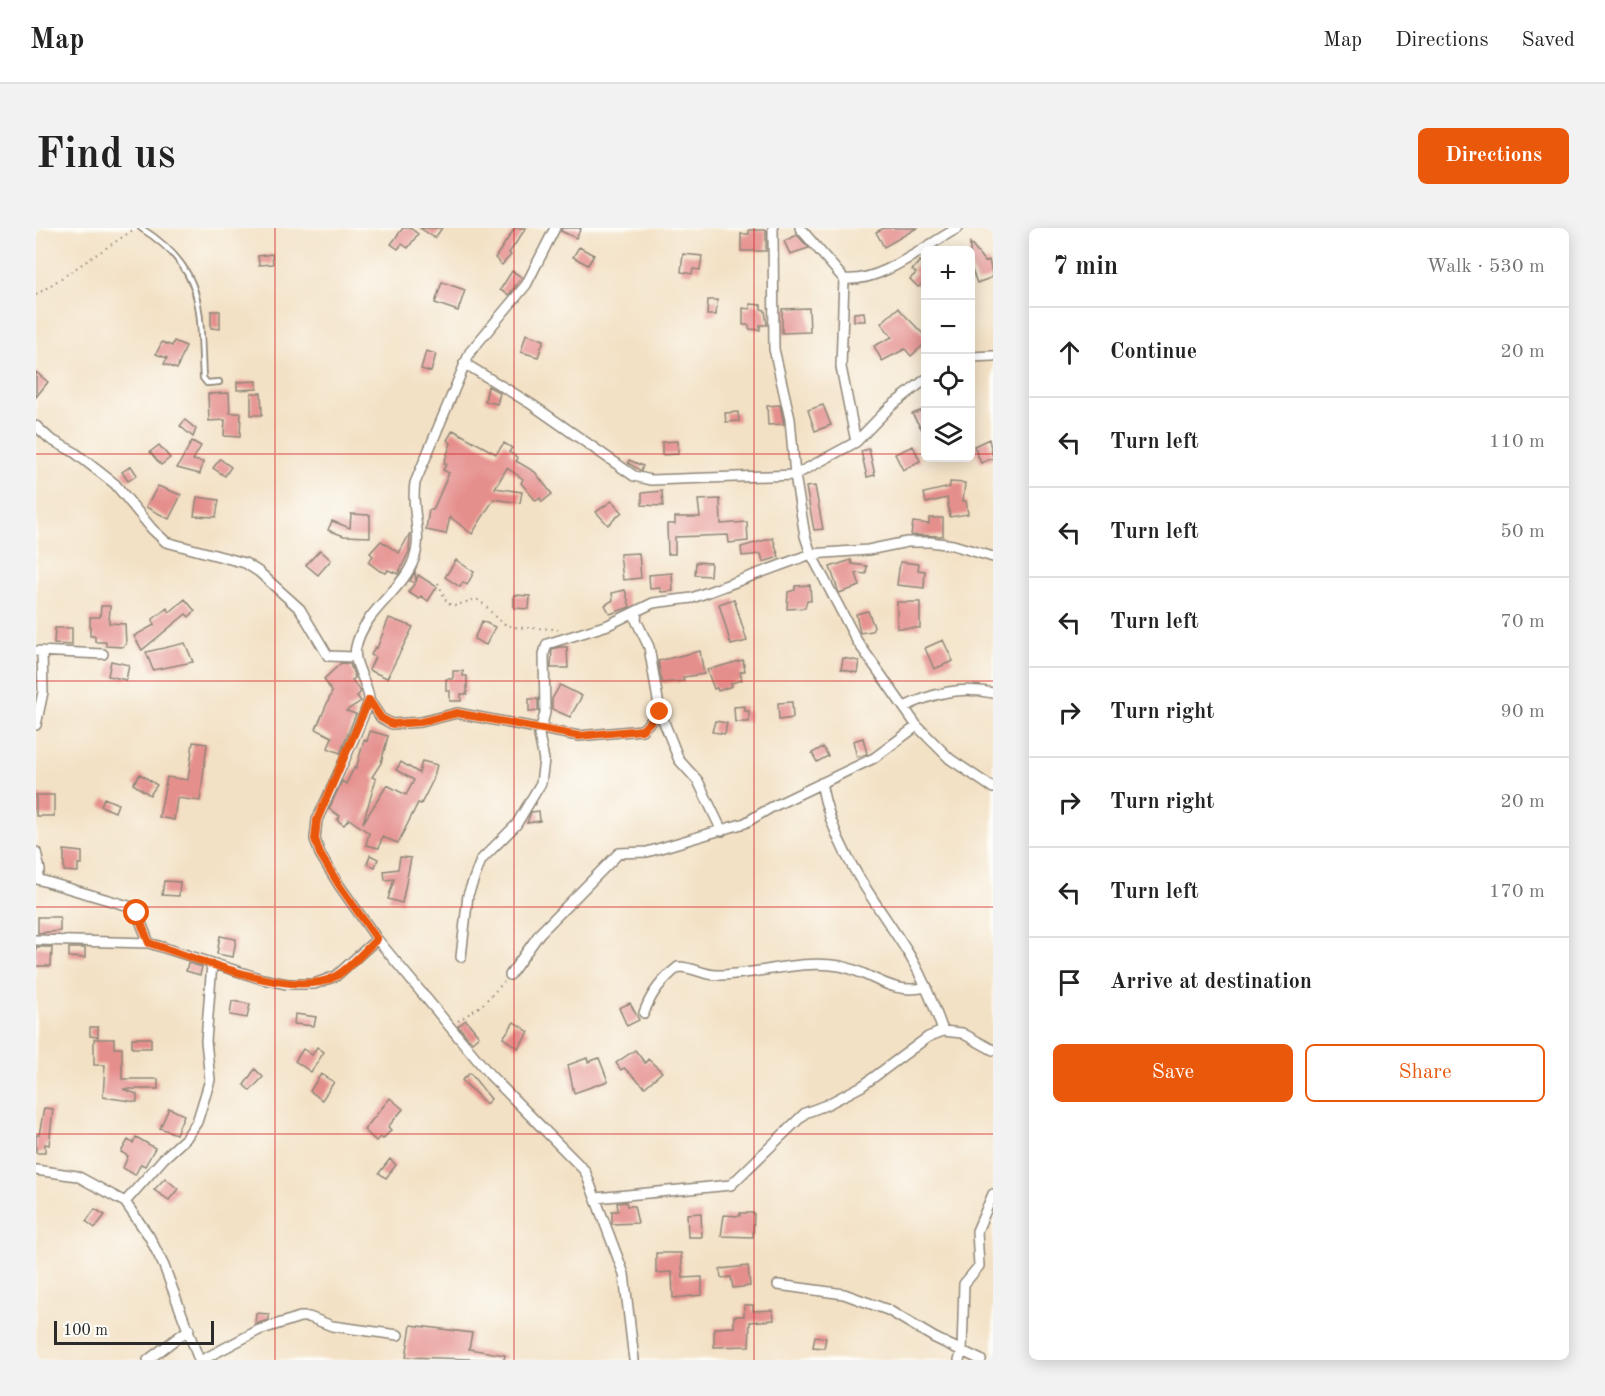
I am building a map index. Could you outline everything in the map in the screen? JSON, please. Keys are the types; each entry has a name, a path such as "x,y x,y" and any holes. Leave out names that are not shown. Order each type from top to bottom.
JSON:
{"street":[{"path":"555,228 526,285 470,352 464,363 415,483 412,499 419,539 413,562 361,634 354,657 364,677 369,700 381,718 392,724 421,722 457,713 579,736 642,730 660,712"},
{"path":"773,228 774,349 790,419 795,475 805,536 811,554 857,641 917,726 950,759 993,788"},
{"path":"800,228 844,279 841,366 856,442"},
{"path":"844,279 857,280 883,273 958,228"},
{"path":"975,357 993,356"},
{"path":"464,363 531,404 634,476 651,480 795,475 856,442 890,407 921,383"},
{"path":"36,426 50,439 74,452 115,484 152,529 166,542 245,563 289,597 300,609 328,656 354,657"},
{"path":"462,957 468,895 481,860 516,825 541,783 544,760 539,735 543,730 544,654 547,644 608,625 661,601 701,595 811,554 930,542 953,545 993,557"},
{"path":"637,611 636,620 649,647 660,712 679,760 698,781 722,831"},
{"path":"36,725 43,692 39,651 103,654"},
{"path":"904,707 949,690 976,689 993,693"},
{"path":"369,700 317,820 315,839 339,885 377,939 490,1075 585,1171 624,1274 634,1360"},
{"path":"510,975 540,933 619,853 647,852 745,823 821,783 844,775 874,758 917,726"},
{"path":"821,783 827,816 857,877 927,987 943,1031"},
{"path":"36,852 40,870 36,879 132,907 137,913 149,943"},
{"path":"36,940 149,943 262,979 287,984 314,984 336,976 377,939"},
{"path":"125,1203 164,1158 186,1138 197,1122 210,1080 206,1055 212,963"},
{"path":"644,1013 661,981 678,967 694,967 707,974 719,975 792,964 835,966 895,988 927,987"},
{"path":"596,1198 731,1185 806,1113 862,1086 916,1045 943,1031 962,1033 993,1050"},
{"path":"36,1170 77,1176 125,1203 149,1236 201,1360 259,1330 300,1317 309,1317 332,1326 398,1335"},
{"path":"961,1356 964,1284 978,1266 976,1231 993,1194"},
{"path":"778,1285 844,1294 888,1310 961,1356 981,1360"},
{"path":"148,1360 189,1329"}],"lane":[{"path":"141,228 165,243 188,272 199,303 203,378 207,383 219,382"}],"path":[{"path":"36,295 137,228"},
{"path":"438,583 447,603 453,606 457,607 476,599 489,607 504,624 533,630 560,630"},
{"path":"449,1026 482,1005 510,975"}],"building":[{"path":"403,228 410,228 418,234 408,248 402,244 398,249 391,244"},
{"path":"420,228 442,228 435,238"},
{"path":"515,228 526,228 509,253 511,255 502,265 495,258"},
{"path":"562,228 581,228 576,238 561,231"},
{"path":"884,228 917,228 884,247 876,232"},
{"path":"749,230 766,230 766,251 741,251 741,234 749,234"},
{"path":"797,235 809,248 790,254 784,241"},
{"path":"579,247 594,255 588,265 573,257"},
{"path":"975,249 985,262 989,260 993,277 977,283"},
{"path":"272,254 273,264 259,265 258,256"},
{"path":"683,254 702,256 700,270 693,269 692,274 681,272"},
{"path":"921,262 921,285 918,287 910,279 916,273 912,270"},
{"path":"512,271 522,277 509,295 500,290"},
{"path":"442,282 465,290 458,311 435,303"},
{"path":"708,300 717,300 716,315 707,315"},
{"path":"750,304 761,305 761,309 765,310 767,325 760,325 760,330 749,329 749,325 743,325 743,308 750,309"},
{"path":"809,308 810,332 782,333 782,309"},
{"path":"898,308 921,332 921,347 911,356 905,349 882,361 874,346 892,337 881,323"},
{"path":"211,311 220,311 220,329 211,328"},
{"path":"864,312 865,321 854,321 854,313"},
{"path":"526,334 544,340 538,357 521,352"},
{"path":"174,341 186,346 177,369 164,364 167,358 156,354 162,342 172,346"},
{"path":"426,351 436,354 431,372 421,369"},
{"path":"36,372 48,382 36,397"},
{"path":"257,381 257,389 237,390 237,382"},
{"path":"488,386 500,393 497,404 485,401"},
{"path":"229,393 230,413 241,413 240,437 224,436 225,420 209,421 208,394"},
{"path":"251,393 261,393 262,415 251,415"},
{"path":"780,405 784,424 768,425 767,406"},
{"path":"823,405 831,425 815,431 808,410"},
{"path":"921,411 921,428 912,414"},
{"path":"738,412 739,421 726,422 725,413"},
{"path":"185,420 196,429 193,437 180,426"},
{"path":"453,430 496,454 504,443 512,448 509,452 518,458 516,461 535,472 552,494 542,502 540,498 536,501 521,483 523,479 507,468 495,488 522,492 520,503 494,499 472,534 450,517 446,534 426,530 429,510 433,510 449,473 443,470 447,464 444,463 451,443 447,440"},
{"path":"989,439 993,458 981,463 975,446"},
{"path":"192,441 201,446 193,460 203,462 200,474 177,468"},
{"path":"678,441 678,454 662,455 662,442"},
{"path":"159,445 170,458 161,465 150,452"},
{"path":"913,446 920,461 903,470 895,454"},
{"path":"869,449 875,475 867,477 861,451"},
{"path":"220,459 231,467 225,476 213,468"},
{"path":"629,460 643,466 641,471 628,463"},
{"path":"131,466 137,475 128,481 122,472"},
{"path":"950,482 965,483 963,501 966,501 968,514 950,517 947,498 926,503 924,493 950,487"},
{"path":"158,486 181,495 169,519 146,507"},
{"path":"815,486 823,529 814,530 806,487"},
{"path":"662,491 663,506 642,505 642,493"},
{"path":"197,497 219,500 216,517 194,516"},
{"path":"720,499 721,524 747,522 748,541 729,543 728,535 675,537 675,554 668,554 667,524 675,524 675,517 700,517 698,500"},
{"path":"612,501 622,512 608,525 596,512"},
{"path":"351,514 370,515 370,537 344,536 328,530 332,521 350,528"},
{"path":"929,518 943,518 943,536 911,535 913,522 929,524"},
{"path":"410,533 409,552 398,574 388,570 386,573 380,571 368,562 373,556 370,553 381,541 399,553"},
{"path":"773,538 779,557 763,562 761,554 742,556 741,547"},
{"path":"320,550 331,560 318,575 306,565"},
{"path":"639,553 641,578 623,580 620,554"},
{"path":"456,560 474,572 467,585 463,582 460,587 445,577"},
{"path":"851,560 852,564 867,566 866,574 856,573 860,586 839,593 830,567"},
{"path":"696,562 711,563 710,576 695,575"},
{"path":"900,562 919,564 918,570 925,571 924,588 897,585"},
{"path":"415,572 416,582 418,575 437,587 428,601 421,596 419,599 408,592 415,583 410,581"},
{"path":"672,573 673,591 661,592 660,588 650,589 649,575"},
{"path":"810,585 811,601 807,601 805,608 787,609 788,592 795,590 795,586"},
{"path":"625,590 630,607 610,614 605,605 613,600 612,593"},
{"path":"514,595 530,596 529,609 514,608"},
{"path":"185,599 195,611 189,617 186,614 142,650 134,636 154,625 153,619 167,608 170,612"},
{"path":"734,599 747,641 731,645 719,604"},
{"path":"897,602 920,602 920,628 897,628"},
{"path":"101,606 110,606 109,623 125,624 126,644 122,647 106,646 106,642 95,642 95,636 90,636 90,617 100,617"},
{"path":"868,611 874,627 872,631 860,633 856,614"},
{"path":"389,618 413,627 387,678 369,670 375,657 371,655 375,647 377,648"},
{"path":"482,621 495,627 486,645 474,639"},
{"path":"55,628 72,628 72,645 54,644"},
{"path":"943,640 953,661 934,669 925,648"},
{"path":"185,643 193,662 153,670 146,652"},
{"path":"567,647 568,668 551,668 552,649"},
{"path":"700,651 704,674 683,677 684,681 662,683 658,661"},
{"path":"843,658 859,661 857,673 841,669"},
{"path":"743,660 745,671 740,672 742,680 731,683 732,686 718,691 717,688 714,689 707,670"},
{"path":"111,661 129,665 126,680 108,676"},
{"path":"341,663 350,664 355,678 352,680 361,692 357,696 361,701 346,711 356,714 340,753 328,748 332,737 316,729 332,692 324,679"},
{"path":"453,671 463,671 463,676 467,676 467,694 461,694 461,701 450,701 450,691 446,691 446,679 453,679"},
{"path":"560,685 582,696 570,717 552,709 552,699"},
{"path":"529,699 538,699 538,711 529,712"},
{"path":"792,702 793,718 779,720 778,703"},
{"path":"745,706 745,711 749,711 749,722 735,722 734,707"},
{"path":"715,721 727,723 725,734 712,732"},
{"path":"370,731 388,736 381,763 372,777 376,779 363,823 387,785 406,795 414,780 396,770 401,762 419,773 422,761 437,765 433,780 421,804 418,803 398,843 382,837 379,848 366,845 369,833 349,819 344,825 337,820 340,816 329,809 342,781 346,784 354,768 356,769 364,740 367,741"},
{"path":"863,738 867,754 857,757 853,741"},
{"path":"193,742 207,744 200,801 177,798 174,820 159,817 167,777 188,780"},
{"path":"823,747 828,756 817,762 812,753"},
{"path":"140,774 157,785 150,795 133,784"},
{"path":"36,795 54,795 54,816 36,816"},
{"path":"104,798 118,804 115,812 101,806"},
{"path":"539,811 540,821 527,823 531,812"},
{"path":"64,850 82,852 82,864 78,864 78,872 64,871"},
{"path":"370,855 378,859 375,867 367,864"},
{"path":"400,857 411,858 402,903 388,899 394,879 385,880 384,871 398,869"},
{"path":"164,881 180,882 179,896 162,895"},
{"path":"38,917 60,917 60,931 38,933"},
{"path":"220,936 236,939 233,957 217,954"},
{"path":"36,947 52,947 51,966 36,966"},
{"path":"69,948 85,948 85,958 69,957"},
{"path":"188,963 202,967 200,975 186,971"},
{"path":"232,1001 250,1004 247,1018 230,1015"},
{"path":"630,1003 639,1020 627,1026 619,1008"},
{"path":"295,1014 316,1017 314,1026 294,1024"},
{"path":"466,1020 479,1036 472,1042 458,1026"},
{"path":"514,1022 529,1032 518,1048 503,1038"},
{"path":"90,1027 98,1027 98,1037 90,1036"},
{"path":"132,1038 151,1038 151,1048 132,1048"},
{"path":"94,1039 114,1039 114,1048 122,1048 122,1079 158,1079 158,1089 123,1089 137,1094 137,1102 103,1097 105,1065 94,1065"},
{"path":"317,1047 324,1052 311,1072 295,1061 303,1049 312,1055"},
{"path":"635,1050 645,1063 648,1059 662,1072 645,1087 624,1068 621,1070 616,1063"},
{"path":"587,1058 588,1062 599,1058 608,1081 574,1093 568,1065"},
{"path":"255,1069 263,1077 250,1091 244,1085"},
{"path":"470,1073 491,1099 486,1104 462,1080"},
{"path":"321,1074 334,1082 322,1100 310,1091"},
{"path":"390,1098 403,1109 388,1127 391,1130 383,1139 380,1137 376,1141 364,1130"},
{"path":"44,1108 53,1109 49,1145 45,1144 45,1153 36,1153 36,1135 39,1135"},
{"path":"169,1108 184,1115 176,1134 160,1128"},
{"path":"136,1137 155,1148 145,1166 141,1164 135,1175 123,1168 128,1156 121,1152 128,1140 133,1143"},
{"path":"390,1159 396,1165 386,1178 379,1173"},
{"path":"165,1178 178,1189 169,1200 154,1190"},
{"path":"626,1202 627,1206 634,1206 638,1223 612,1224 612,1211 618,1211 617,1203"},
{"path":"95,1209 105,1215 95,1228 86,1221"},
{"path":"701,1213 702,1237 688,1237 687,1214"},
{"path":"740,1213 754,1213 753,1237 721,1236 724,1215 740,1216"},
{"path":"656,1253 681,1253 683,1278 702,1277 702,1295 673,1298 672,1272 656,1273"},
{"path":"748,1266 750,1286 733,1288 731,1277 721,1278 720,1269"},
{"path":"744,1305 753,1305 753,1311 773,1310 774,1320 750,1322 749,1346 714,1347 714,1328 734,1327 734,1316 744,1316"},
{"path":"256,1313 269,1314 269,1320 255,1324"},
{"path":"411,1325 472,1333 469,1349 505,1355 504,1360 406,1357"},
{"path":"815,1336 826,1338 824,1348 813,1347"}],"route":[{"path":"137,913 149,943 262,979 287,984 314,984 336,976 377,939 320,854 315,839 317,820 369,700 381,718 392,724 421,722 457,713 560,734 596,737 642,730 653,722 660,712"}]}
